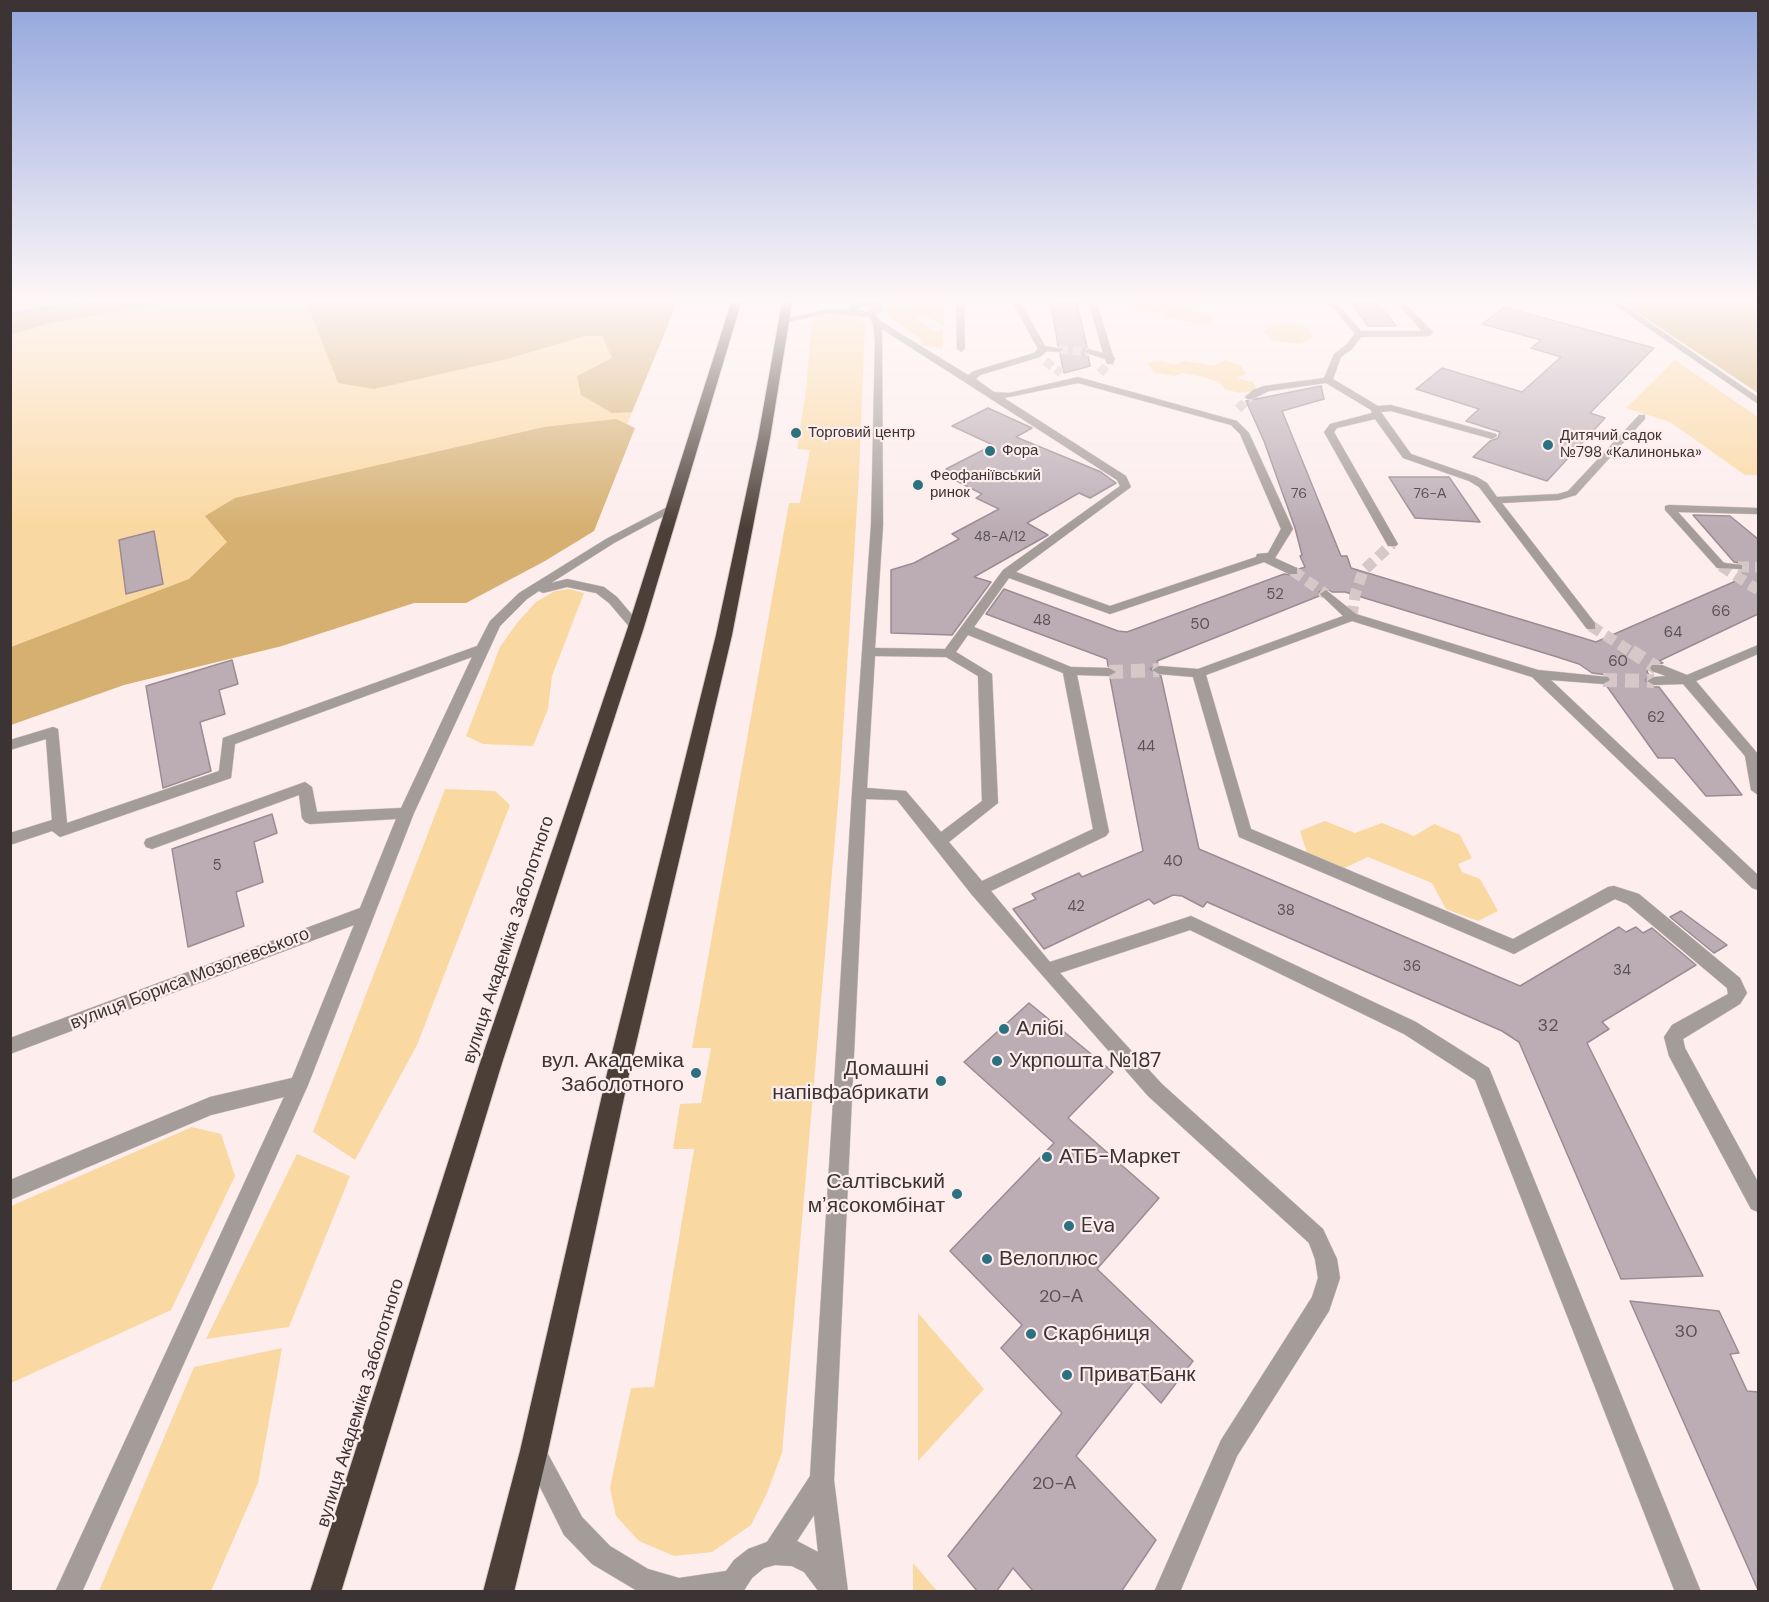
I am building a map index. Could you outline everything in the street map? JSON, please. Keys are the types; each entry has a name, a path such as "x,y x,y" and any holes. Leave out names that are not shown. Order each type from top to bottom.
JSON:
{"highway":[{"name":"вулиця Академіка Заболотного","path":"325,1592 491,1063 636,627 713,378"},
{"path":"498,1592 534,1451 617,1077 724,635 765,438 775,378"}],"street":[{"path":"834,1592 822,1480 859,793 877,525 879,378"},
{"path":"949,653 1007,573 1126,487 1122,478 964,378"},
{"path":"971,378 973,384"},
{"path":"1068,378 1073,381"},
{"path":"1088,381 1093,378"},
{"path":"1724,378 1758,401"},
{"path":"1250,397 1267,388 1328,380 1377,412 1407,456 1473,479 1483,485 1591,626"},
{"path":"989,394 1009,396 1073,381 1088,381 1233,423 1244,433 1287,529 1273,555 1110,610 1007,573"},
{"path":"1392,544 1329,432 1333,426 1391,408 1492,436"},
{"path":"1226,420 1238,409"},
{"path":"1494,500 1559,498 1572,493 1642,417"},
{"path":"68,1592 299,1085 369,912 406,813 494,624 523,596 610,541 673,507"},
{"path":"1738,567 1721,566 1669,508 1758,511"},
{"path":"1263,557 1293,571"},
{"path":"523,596 567,583 579,584 600,590 613,600 636,627"},
{"path":"1326,594 1352,617 1537,674 1603,680"},
{"path":"1159,670 1199,674 1352,617"},
{"path":"966,629 1069,672 1109,672"},
{"path":"1655,674 1687,680 1758,649"},
{"path":"10,745 53,732 60,831 226,774 228,741 482,650"},
{"path":"870,652 949,653 985,674 990,803 940,841"},
{"path":"978,890 1101,832 1069,672"},
{"path":"1199,674 1244,833 1514,947 1614,892 1622,893 1734,983 1738,993 1734,999 1678,1030 1673,1037 1676,1050 1758,1202"},
{"path":"1537,674 1757,880"},
{"path":"1687,680 1752,754 1758,790"},
{"path":"152,843 305,787 310,818 406,813"},
{"path":"859,793 901,795 978,890 1155,1090 1316,1236 1326,1259 1329,1278 1321,1303 1229,1448 1167,1592"},
{"path":"10,839 60,823"},
{"name":"вулиця Бориса Мозолевського","path":"10,1046 369,912"},
{"path":"1047,970 1191,923 1410,1028 1482,1074 1688,1592"},
{"path":"10,1190 210,1106 299,1085"},
{"path":"534,1451 573,1527 601,1555 642,1580 679,1591 729,1587 743,1569 757,1558 775,1552 794,1553 813,1563 827,1579 834,1592"},
{"path":"775,1552 822,1480"}],"shaded area":[{"path":"11,378 646,378 579,541 11,710"},
{"path":"336,378 424,378 374,389 338,383"},
{"path":"577,378 646,378 632,412 612,413 581,395"},
{"path":"807,378 863,378 840,780 782,1453 767,1493 751,1525 712,1552 674,1556 639,1541 616,1516 610,1488 631,1388 654,1387 694,1149 673,1149 680,1104 701,1103 711,1048 692,1048 789,503 800,503 810,450 797,449"},
{"path":"1206,378 1238,378 1253,382 1257,390 1239,393 1225,389 1219,382"},
{"path":"1657,378 1701,378 1758,417 1758,475 1745,475 1670,422 1626,408"},
{"path":"1735,378 1758,378 1758,393"},
{"path":"616,419 635,428 594,531 545,561 466,603 414,603 282,646 124,685 11,725 11,647 189,579 227,542 205,516 235,498 544,427"},
{"path":"569,589 584,593 552,676 548,709 533,746 483,744 466,736 500,647 536,602 555,591"},
{"path":"445,789 495,791 510,805 417,1045 355,1160 313,1132"},
{"path":"1325,821 1355,833 1382,823 1414,836 1434,824 1460,835 1472,858 1458,864 1462,872 1480,879 1498,911 1478,921 1446,909 1432,883 1368,857 1344,868 1307,853 1300,831"},
{"path":"192,1127 221,1134 235,1176 171,1310 11,1383 11,1206"},
{"path":"297,1154 350,1176 289,1327 206,1339"},
{"path":"918,1313 984,1389 918,1461"},
{"path":"282,1348 258,1483 211,1591 99,1591 194,1367"},
{"path":"913,1563 937,1591 913,1591"}],"building":[{"path":"1430,378 1475,378 1522,392 1538,378 1625,378 1590,413 1605,418 1547,481 1473,457 1490,441 1498,438 1500,432 1466,421 1479,409 1416,389"},
{"path":"1321,386 1324,399 1282,411 1341,556 1347,556 1351,568 1596,642 1745,577 1741,571 1744,569 1744,564 1734,562 1693,515 1730,516 1758,539 1758,614 1659,661 1663,663 1650,664 1647,672 1650,676 1645,680 1653,687 1659,687 1742,795 1706,796 1674,758 1658,758 1606,685 1612,681 1608,675 1592,673 1579,664 1345,592 1332,592 1326,588 1319,592 1319,596 1157,661 1158,664 1150,669 1161,676 1199,849 1520,986 1619,927 1626,932 1636,927 1643,933 1652,928 1696,965 1602,1022 1609,1029 1587,1043 1703,1276 1621,1279 1519,1042 1502,1031 1207,902 1203,907 1182,896 1173,895 1154,904 1149,899 1044,949 1013,909 1036,899 1032,894 1079,873 1082,877 1143,851 1110,678 1118,671 1108,666 1107,659 986,614 1004,589 1118,631 1127,632 1284,574 1299,576 1299,569 1305,567 1300,556 1302,555 1295,528 1264,441 1246,401"},
{"path":"988,408 1032,428 1016,437 1101,472 1116,483 1090,498 1079,493 1027,523 1048,535 974,577 991,582 952,635 891,633 891,570 914,563 959,539 952,534 999,509 976,498 982,494 943,474 950,471 946,469 993,445 952,426"},
{"path":"1389,477 1449,477 1480,522 1415,518"},
{"path":"154,531 163,584 126,594 119,540"},
{"path":"232,660 238,684 219,690 225,714 200,722 211,771 163,788 146,686"},
{"path":"272,814 277,833 254,842 263,882 236,892 244,926 188,947 172,849"},
{"path":"1681,911 1727,945 1714,953 1670,917"},
{"path":"1029,1003 1113,1072 1068,1118 1159,1198 1097,1269 1193,1361 1161,1403 1137,1378 1076,1456 1156,1540 1121,1592 1034,1592 1013,1568 996,1592 978,1592 948,1556 1062,1413 1001,1348 1022,1325 950,1251 1054,1143 964,1062"},
{"path":"1630,1301 1719,1311 1739,1353 1730,1354 1747,1391 1758,1392 1758,1590"}],"tunnel":[{"path":"1238,409 1250,397"},
{"path":"1352,617 1355,595 1363,571 1392,544"},
{"path":"1721,566 1758,590"},
{"path":"1738,567 1758,567"},
{"path":"1293,571 1326,594"},
{"path":"1591,626 1633,653"},
{"path":"1631,651 1657,668"},
{"path":"1109,672 1159,670"},
{"path":"1603,680 1654,681"}],"place":[{"name":"Торговий центр","path":"796,433"},
{"name":"Дитячий садок №798 «Калинонька»","path":"1548,445"},
{"name":"Фора","path":"990,451"},
{"name":"Феофаніївський ринок","path":"918,485"},
{"name":"Алібі","path":"1004,1029"},
{"name":"Укрпошта №187","path":"997,1061"},
{"name":"вул. Академіка Заболотного","path":"696,1073"},
{"name":"Домашні напівфабрикати","path":"941,1081"},
{"name":"АТБ-Маркет","path":"1047,1157"},
{"name":"Салтівський мʼясокомбінат","path":"957,1194"},
{"name":"Eva","path":"1069,1226"},
{"name":"Велоплюс","path":"987,1259"},
{"name":"Скарбниця","path":"1031,1334"},
{"name":"ПриватБанк","path":"1067,1375"}]}
